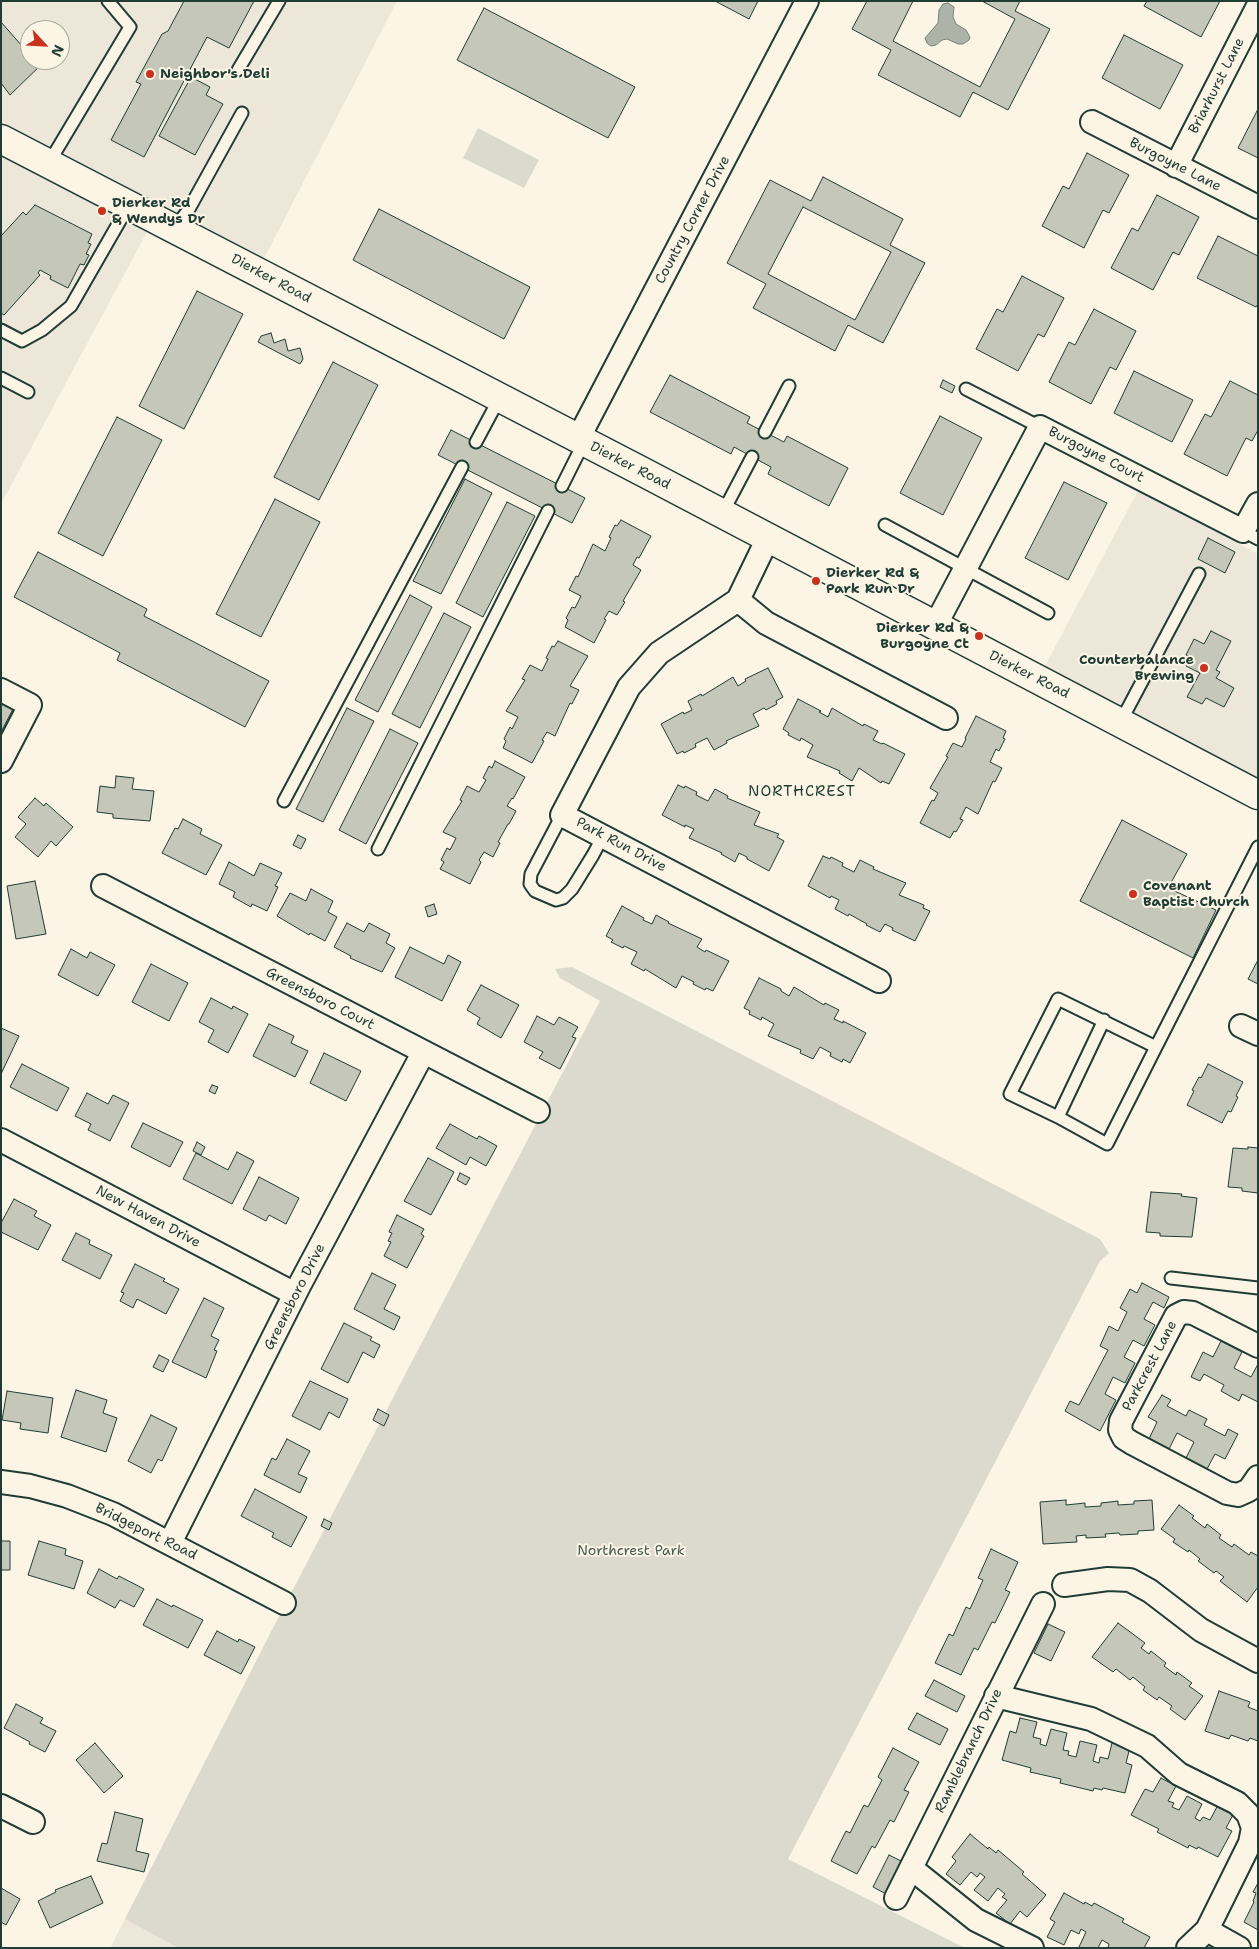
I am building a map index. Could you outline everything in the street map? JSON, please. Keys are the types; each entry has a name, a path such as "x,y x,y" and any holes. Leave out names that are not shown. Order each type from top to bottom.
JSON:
{"street":[{"name":"Country Corner Drive","path":"581,441 807,1"},
{"name":"Briarhurst Lane","path":"1176,166 1258,6"},
{"name":"Burgoyne Lane","path":"1092,122 1258,208"},
{"name":"Dierker Road","path":"5,147 50,165 129,205 1258,795"},
{"name":"Burgoyne Court","path":"935,626 1040,427 1251,535 1258,504"},
{"path":"768,538 738,600 766,623 946,718"},
{"name":"Park Run Drive","path":"738,600 666,648 643,669 629,688 562,815 879,980"},
{"path":"1,690 30,705 1,761"},
{"name":"Greensboro Court","path":"103,886 538,1111"},
{"name":"Greensboro Drive","path":"170,1543 295,1294 423,1053"},
{"name":"New Haven Drive","path":"1,1140 295,1294"},
{"name":"Parkcrest Lane","path":"1258,1346 1193,1313 1184,1312 1176,1316 1121,1421 1120,1430 1124,1438 1132,1443 1227,1492 1238,1495 1249,1490 1258,1477"},
{"name":"Bridgeport Road","path":"1,1482 30,1486 68,1496 113,1514 284,1603"},
{"path":"1064,1585 1108,1579 1130,1580 1150,1591 1201,1630 1258,1661"},
{"name":"Ramblebranch Drive","path":"896,1898 1043,1604"},
{"path":"996,1696 1091,1719 1147,1746 1179,1774 1237,1803 1248,1814 1253,1828 1250,1843 1207,1930 1188,1948"},
{"path":"1,1806 33,1822"},
{"path":"911,1868 976,1920 1032,1948"},
{"path":"1207,1930 1239,1948"}],"lane":[{"path":"50,165 58,148 130,28 108,1"},
{"path":"238,70 279,1"},
{"path":"174,229 188,209 242,113"},
{"path":"1,330 22,341 42,330 71,306 129,205"},
{"path":"1,378 28,392"},
{"path":"765,432 789,386"},
{"path":"966,389 1040,427"},
{"path":"476,442 499,398"},
{"path":"562,486 581,441"},
{"path":"722,514 752,457"},
{"path":"284,801 462,467"},
{"path":"378,849 548,511"},
{"path":"884,525 1048,613"},
{"path":"1120,723 1199,574"},
{"path":"562,815 531,874 530,884 535,891 556,900 563,898 572,889 594,855 603,836"},
{"path":"1156,1047 1058,999 1010,1094 1058,1117 1107,1144 1258,847"},
{"path":"1058,1117 1104,1020"},
{"path":"1171,1278 1258,1288"}],"shaded area":[{"path":"1,1 397,1 257,272 154,219 1,504"},
{"path":"948,3 954,7 953,17 956,24 966,30 970,37 969,40 963,44 958,44 947,39 931,46 925,38 938,23 939,10 943,4"},
{"path":"1139,489 1258,554 1258,782 1038,679"},
{"path":"125,1919 178,1948 110,1948"}],"green space":[{"path":"478,128 539,160 524,188 463,158"},
{"name":"Northcrest Park","path":"572,967 1100,1239 1109,1253 1100,1261 788,1859 965,1948 178,1948 125,1919 276,1622 600,1001 560,978 555,969"}],"building":[{"path":"184,1 254,1 229,48 207,37 144,157 111,140 141,84 136,82 162,34 168,31"},
{"path":"715,1 758,1 749,19"},
{"path":"867,1 913,1 893,41 980,87 1015,19 982,1 1020,1 1015,11 1050,29 1008,110 973,92 960,117 878,75 891,50 852,29"},
{"path":"1147,1 1220,1 1201,37 1144,6"},
{"path":"484,8 635,87 608,138 457,60"},
{"path":"1,22 20,44 20,70 36,70 10,95 1,83"},
{"path":"1124,35 1183,65 1160,109 1102,78"},
{"path":"191,77 210,87 206,95 223,104 195,155 159,136"},
{"path":"1258,109 1258,158 1238,148"},
{"path":"1087,153 1129,175 1109,213 1103,210 1084,248 1042,226 1063,186 1069,189"},
{"path":"823,177 903,219 890,245 925,263 883,343 848,325 835,351 753,308 766,284 727,263 770,180 811,201","holes":["803,207 891,252 855,320 768,274"]},
{"path":"1157,195 1199,217 1179,255 1173,252 1153,290 1111,268 1132,228 1138,231"},
{"path":"35,205 92,234 88,243 91,244 86,254 89,255 84,265 80,264 68,288 50,279 51,276 40,270 38,273 40,275 4,315 1,313 1,236 23,212 26,215"},
{"path":"379,209 530,287 504,339 353,260"},
{"path":"1218,236 1258,256 1258,304 1256,307 1197,278"},
{"path":"1022,276 1064,298 1044,337 1038,334 1018,371 976,349 997,309 1003,312"},
{"path":"197,291 243,314 184,429 139,406"},
{"path":"1094,309 1136,331 1116,370 1110,367 1091,404 1049,382 1069,342 1075,345"},
{"path":"271,333 274,343 285,339 288,351 300,348 303,359 300,364 258,342 261,336"},
{"path":"333,362 378,385 319,500 274,477"},
{"path":"1134,371 1193,400 1172,442 1114,413"},
{"path":"670,375 750,417 747,423 784,442 787,436 848,468 829,506 768,474 771,467 734,447 731,454 650,412"},
{"path":"943,380 955,386 952,393 940,387"},
{"path":"1230,381 1258,395 1258,430 1252,441 1246,438 1227,476 1184,454 1205,414 1211,417"},
{"path":"940,416 982,438 943,515 900,493"},
{"path":"117,417 162,440 103,556 58,533"},
{"path":"451,430 585,498 572,523 438,455"},
{"path":"465,479 492,493 441,594 413,581"},
{"path":"1064,482 1107,503 1068,580 1025,558"},
{"path":"275,499 320,522 261,637 216,614"},
{"path":"507,502 535,516 483,617 456,603"},
{"path":"621,520 651,536 633,565 641,570 623,601 625,602 617,615 609,611 594,643 565,627 568,620 566,618 572,607 575,608 581,596 569,590 576,576 578,577 593,544 605,551 615,525 617,526"},
{"path":"1208,538 1235,552 1225,573 1198,559"},
{"path":"38,552 147,609 144,616 269,681 245,727 117,660 120,653 14,597"},
{"path":"410,595 432,607 378,712 355,700"},
{"path":"444,613 471,627 420,728 392,714"},
{"name":"Counterbalance Brewing","path":"1211,631 1231,641 1216,670 1220,672 1216,678 1234,688 1224,707 1206,698 1202,704 1187,697 1200,673 1186,666 1190,657 1186,655 1194,639 1204,644"},
{"path":"558,641 588,656 570,686 579,690 572,704 570,703 555,736 547,732 532,763 503,748 506,741 504,739 518,717 506,711 525,680 522,679 530,665 542,671 552,646 554,647"},
{"path":"768,668 783,697 776,701 777,704 753,714 759,726 726,741 727,743 714,750 707,738 695,744 696,747 677,754 661,724 683,712 684,714 692,710 688,701 701,694 702,696 733,677 738,686 746,681 745,679"},
{"path":"798,699 821,711 819,712 828,717 832,708 863,726 864,724 878,731 873,740 905,754 889,784 882,781 881,783 859,768 852,781 839,773 840,771 807,757 813,745 801,738 800,741 788,735 789,733 783,729"},
{"path":"1,703 13,709 1,732"},
{"path":"347,708 374,721 323,822 296,809"},
{"path":"976,716 1006,731 1003,738 1005,739 999,751 996,749 990,762 1002,768 995,782 993,781 978,814 966,807 960,819 963,820 950,838 920,823 932,800 934,801 938,793 930,788 948,757 946,756 953,743 962,747"},
{"path":"390,729 418,743 366,844 339,830"},
{"path":"495,761 525,777 507,806 516,811 498,842 500,843 493,857 484,852 470,884 440,869 444,862 441,860 447,848 450,850 456,838 443,832 462,801 460,800 467,786 479,792 486,780 483,778 489,766 492,768"},
{"path":"116,776 134,778 132,789 154,791 150,821 113,818 113,814 97,812 100,786 115,788"},
{"path":"678,785 697,792 696,795 708,801 715,789 728,796 727,798 760,812 754,825 779,834 777,837 784,841 769,871 739,853 735,862 722,853 689,838 694,829 685,825 685,827 662,815"},
{"path":"35,798 44,806 46,803 73,827 56,846 51,841 38,857 15,837 26,824 18,817"},
{"path":"183,819 202,829 200,834 222,845 206,875 162,853 175,828 178,829"},
{"name":"Covenant Baptist Church","path":"1122,820 1187,854 1168,888 1216,910 1193,958 1080,901"},
{"path":"298,835 306,839 301,849 293,845"},
{"path":"823,856 830,859 831,857 843,863 842,866 854,872 860,860 874,867 873,869 906,883 899,895 924,905 923,908 930,911 915,941 892,930 893,928 885,924 880,932 849,914 848,916 835,909 839,900 831,896 830,898 808,886"},
{"path":"229,862 254,876 260,863 282,873 275,886 278,887 267,911 252,904 251,907 233,897 235,892 219,884"},
{"path":"35,881 46,934 16,939 7,886"},
{"path":"311,889 333,901 328,912 337,917 325,941 310,933 309,935 277,916 290,893 306,901"},
{"path":"434,904 437,914 428,917 425,907"},
{"path":"622,906 652,924 656,915 668,923 702,939 697,947 729,961 713,991 706,988 705,990 682,976 676,988 645,969 644,971 631,964 637,952 611,942 613,940 606,936"},
{"path":"347,923 364,932 369,923 390,934 386,943 395,948 382,972 350,958 351,956 334,947"},
{"path":"410,947 444,964 448,955 461,962 442,1001 395,977"},
{"path":"71,949 87,958 90,952 115,965 98,996 58,975"},
{"path":"1258,960 1258,984 1248,979"},
{"path":"151,964 188,983 169,1021 132,1002"},
{"path":"759,978 781,989 781,991 789,996 794,987 824,1005 825,1003 839,1010 834,1019 843,1023 843,1021 866,1033 850,1063 843,1059 842,1062 830,1056 831,1053 820,1047 813,1059 800,1053 801,1050 768,1036 774,1024 762,1017 761,1020 749,1014 750,1011 744,1008"},
{"path":"481,985 519,1005 501,1038 477,1024 480,1018 467,1010"},
{"path":"211,998 232,1009 233,1006 248,1014 228,1053 208,1042 214,1030 199,1022"},
{"path":"537,1016 554,1025 559,1017 578,1027 572,1037 576,1038 560,1069 539,1058 543,1052 524,1042"},
{"path":"269,1024 294,1036 291,1043 308,1051 295,1077 253,1056"},
{"path":"1,1028 19,1036 1,1074"},
{"path":"324,1053 361,1071 346,1101 310,1083"},
{"path":"22,1064 69,1088 57,1111 10,1087"},
{"path":"1208,1064 1243,1082 1231,1112 1228,1111 1222,1123 1187,1105 1194,1091 1192,1090"},
{"path":"212,1085 218,1087 215,1094 209,1091"},
{"path":"87,1093 108,1104 113,1095 129,1103 110,1141 88,1130 91,1124 75,1116"},
{"path":"143,1123 183,1142 170,1167 131,1147"},
{"path":"450,1124 477,1139 479,1136 497,1146 486,1166 470,1157 466,1165 436,1148"},
{"path":"197,1142 205,1147 201,1155 193,1151"},
{"path":"1248,1147 1258,1148 1258,1193 1242,1191 1242,1188 1228,1187 1233,1148 1248,1149"},
{"path":"237,1152 254,1161 232,1204 183,1179 196,1153 228,1170"},
{"path":"428,1158 454,1172 431,1215 404,1201"},
{"path":"460,1173 470,1178 466,1185 457,1180"},
{"path":"259,1177 299,1198 286,1224 269,1215 266,1221 243,1209"},
{"path":"1151,1192 1182,1194 1181,1196 1197,1198 1192,1237 1160,1236 1160,1233 1146,1232"},
{"path":"14,1199 37,1211 34,1216 51,1225 38,1250 1,1232 1,1223"},
{"path":"397,1215 424,1229 421,1234 424,1236 407,1268 384,1256 391,1242 388,1241 392,1233 389,1232"},
{"path":"76,1233 90,1240 89,1244 112,1255 100,1279 62,1260"},
{"path":"135,1264 165,1279 163,1281 179,1289 166,1314 137,1299 133,1308 120,1301 124,1293 121,1292"},
{"path":"372,1273 396,1285 384,1309 400,1317 394,1330 354,1309"},
{"path":"1142,1283 1169,1297 1164,1308 1153,1302 1144,1319 1155,1325 1144,1346 1133,1340 1124,1357 1135,1363 1125,1383 1113,1377 1105,1394 1116,1400 1100,1431 1065,1411 1070,1401 1079,1405 1108,1350 1100,1346 1109,1326 1118,1331 1127,1312 1120,1308 1130,1289 1137,1293"},
{"path":"204,1298 224,1308 211,1336 219,1340 214,1350 217,1351 206,1378 172,1362"},
{"path":"344,1323 372,1337 370,1340 380,1345 374,1358 363,1352 348,1383 321,1369"},
{"path":"1221,1341 1242,1352 1234,1368 1251,1377 1258,1364 1258,1402 1242,1394 1239,1401 1221,1391 1224,1385 1204,1374 1200,1381 1191,1377 1203,1352 1213,1357"},
{"path":"159,1355 169,1360 163,1372 153,1367"},
{"path":"310,1381 348,1399 339,1418 329,1412 320,1430 292,1416"},
{"path":"76,1390 107,1400 103,1413 117,1418 106,1452 61,1437"},
{"path":"7,1391 53,1398 48,1433 20,1429 21,1423 2,1420"},
{"path":"1162,1395 1171,1400 1167,1406 1186,1416 1189,1410 1207,1419 1204,1425 1225,1436 1228,1429 1238,1434 1225,1459 1215,1454 1207,1469 1186,1458 1194,1442 1177,1433 1169,1449 1149,1439 1157,1422 1148,1417"},
{"path":"378,1409 389,1415 384,1426 373,1420"},
{"path":"151,1415 177,1428 162,1461 158,1459 151,1473 128,1461"},
{"path":"287,1439 310,1451 298,1474 307,1478 300,1493 264,1475 272,1458 276,1460"},
{"path":"255,1489 307,1517 291,1547 272,1537 274,1533 241,1516"},
{"path":"1066,1500 1066,1505 1085,1503 1085,1507 1101,1506 1101,1503 1118,1501 1118,1505 1134,1504 1134,1501 1152,1500 1154,1530 1138,1531 1138,1534 1105,1534 1106,1537 1086,1538 1086,1535 1076,1536 1077,1542 1043,1544 1040,1502"},
{"path":"1179,1505 1194,1516 1192,1518 1205,1528 1207,1524 1221,1535 1219,1538 1232,1547 1234,1544 1249,1555 1251,1552 1258,1556 1258,1587 1247,1602 1220,1581 1224,1577 1216,1571 1214,1573 1198,1561 1200,1559 1189,1550 1188,1552 1173,1542 1175,1539 1161,1529"},
{"path":"324,1519 332,1523 329,1530 321,1526"},
{"path":"1,1541 10,1541 10,1570 1,1570"},
{"path":"39,1541 66,1549 65,1555 83,1561 74,1589 28,1575"},
{"path":"991,1549 1018,1562 1005,1590 1010,1592 995,1623 992,1622 978,1650 974,1648 961,1675 935,1663 949,1634 953,1636 966,1607 970,1609 983,1580 978,1578"},
{"path":"99,1569 117,1579 119,1576 144,1589 134,1607 120,1600 115,1608 87,1593"},
{"path":"157,1599 203,1620 188,1648 143,1625"},
{"path":"1118,1623 1145,1643 1141,1648 1149,1654 1151,1651 1166,1663 1164,1666 1176,1675 1177,1672 1192,1683 1189,1686 1203,1696 1185,1720 1170,1709 1172,1706 1159,1697 1157,1700 1143,1690 1145,1687 1133,1677 1130,1680 1116,1669 1113,1672 1092,1657"},
{"path":"1048,1624 1065,1632 1051,1661 1034,1653"},
{"path":"217,1631 238,1642 239,1639 255,1647 241,1674 204,1655"},
{"path":"934,1680 965,1696 957,1712 925,1696"},
{"path":"1219,1691 1250,1702 1248,1707 1258,1711 1258,1741 1250,1738 1248,1741 1231,1735 1229,1739 1205,1731"},
{"path":"16,1704 43,1718 40,1723 56,1731 45,1752 4,1728"},
{"path":"917,1713 948,1729 940,1745 908,1729"},
{"path":"1020,1718 1037,1722 1033,1737 1041,1739 1040,1744 1046,1746 1051,1729 1067,1733 1063,1750 1069,1751 1068,1755 1076,1757 1080,1741 1097,1745 1093,1761 1099,1763 1100,1757 1108,1759 1112,1743 1130,1747 1126,1763 1132,1765 1125,1793 1103,1788 1102,1790 1094,1788 1093,1791 1060,1783 1061,1779 1030,1772 1031,1768 1002,1760 1010,1731 1016,1733"},
{"path":"95,1743 123,1776 104,1793 76,1760"},
{"path":"893,1748 919,1762 904,1790 909,1792 894,1822 890,1820 875,1848 872,1846 857,1874 831,1861 846,1831 850,1833 864,1805 868,1807 882,1780 878,1777"},
{"path":"1161,1778 1176,1786 1168,1801 1174,1803 1172,1807 1179,1810 1187,1796 1202,1804 1195,1818 1200,1821 1203,1817 1210,1820 1218,1805 1234,1813 1226,1828 1232,1831 1218,1857 1198,1847 1197,1849 1189,1845 1188,1848 1157,1832 1159,1829 1131,1815 1145,1789 1153,1792"},
{"path":"115,1812 143,1819 136,1851 149,1854 144,1872 97,1861 102,1843 107,1844"},
{"path":"970,1834 988,1849 989,1847 996,1853 998,1850 1024,1872 1022,1874 1046,1895 1027,1917 1020,1911 1010,1924 996,1913 1007,1900 1002,1897 1005,1894 998,1888 988,1901 974,1890 985,1877 980,1873 977,1877 971,1872 960,1885 946,1874 956,1861 952,1857"},
{"path":"889,1855 905,1863 888,1895 873,1887"},
{"path":"91,1876 103,1903 50,1928 38,1901 56,1892 55,1890"},
{"path":"1258,1883 1258,1930 1244,1922 1254,1902 1256,1893 1253,1892"},
{"path":"1,1888 20,1899 6,1925 1,1922"},
{"path":"1064,1893 1084,1904 1085,1902 1092,1906 1094,1903 1124,1919 1122,1922 1150,1937 1144,1948 1108,1948 1109,1944 1102,1940 1098,1948 1081,1948 1079,1947 1086,1932 1081,1929 1079,1934 1071,1930 1064,1945 1047,1937 1055,1922 1050,1919"}],"place":[{"name":"Neighbor's Deli","path":"150,74"},
{"name":"Dierker Rd & Wendys Dr","path":"102,211"},
{"name":"Dierker Rd & Park Run Dr","path":"816,581"},
{"name":"Dierker Rd & Burgoyne Ct","path":"979,636"},
{"name":"Counterbalance Brewing","path":"1204,668"},
{"name":"Covenant Baptist Church","path":"1133,894"}],"district":[{"name":"NORTHCREST","path":"802,792"}]}
